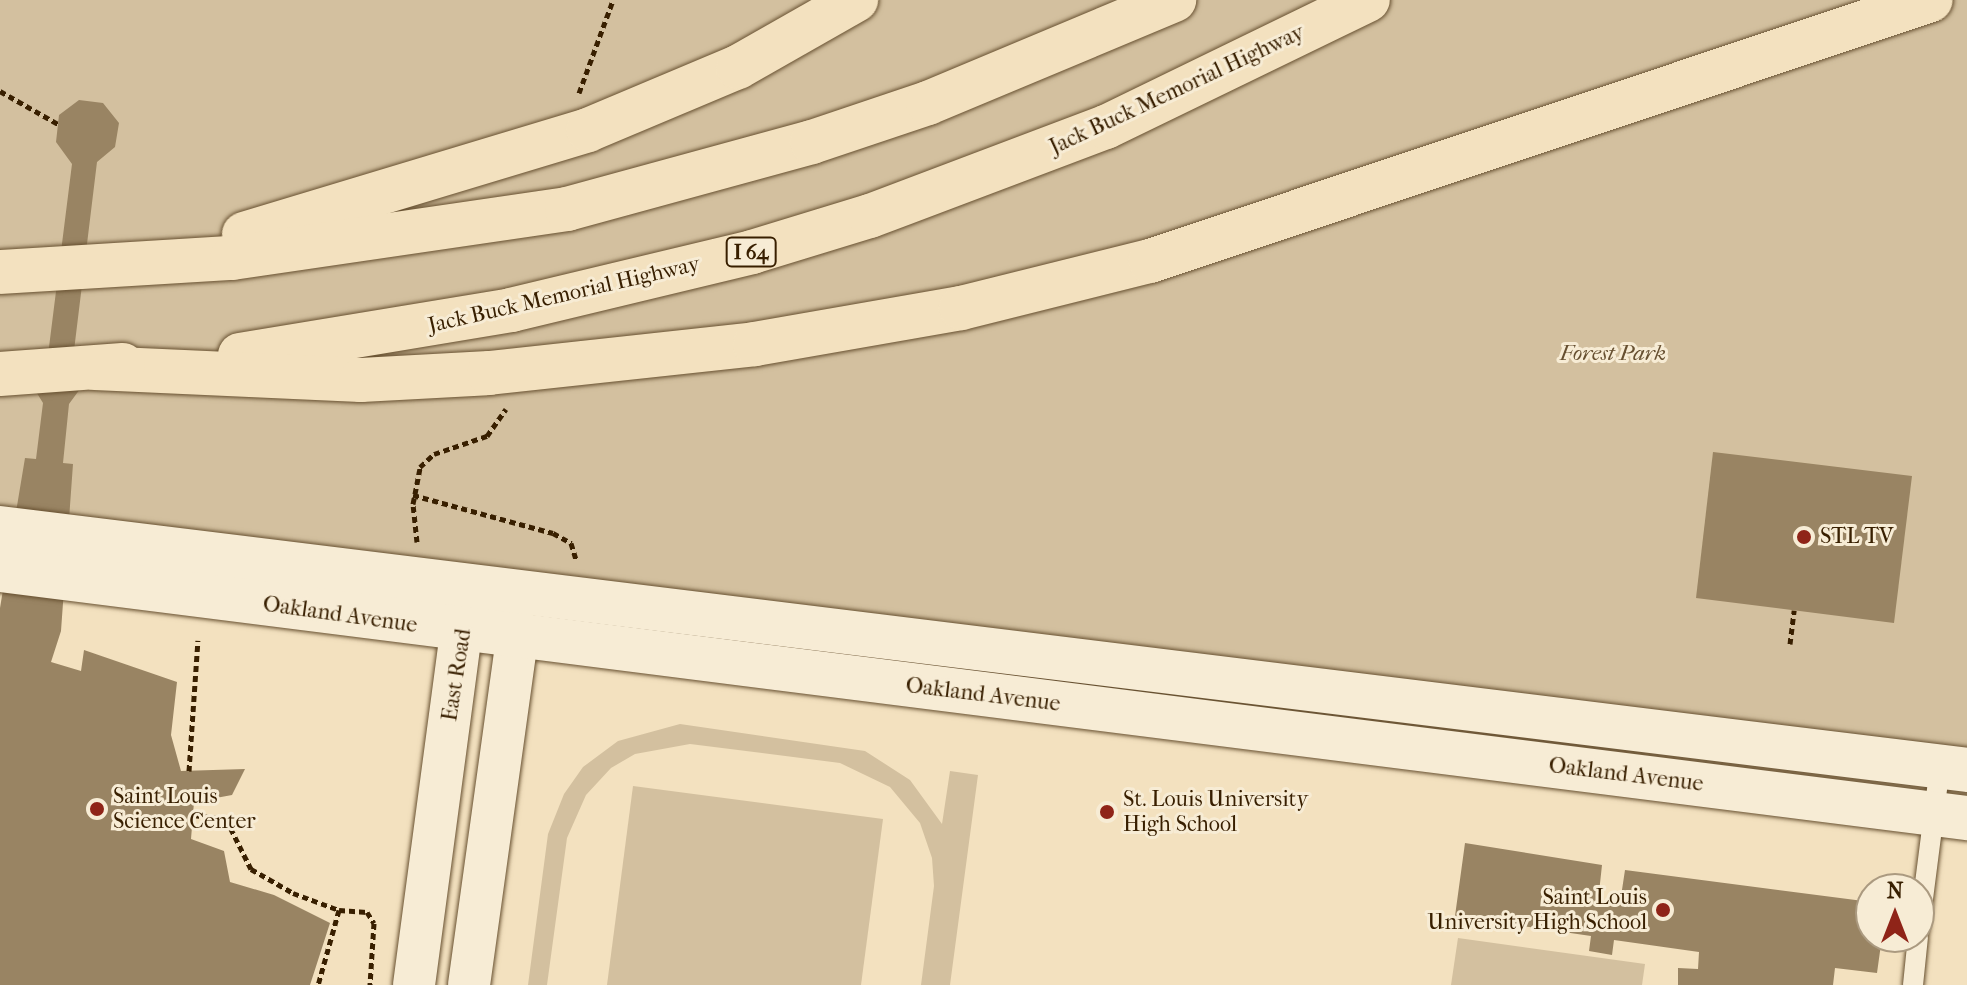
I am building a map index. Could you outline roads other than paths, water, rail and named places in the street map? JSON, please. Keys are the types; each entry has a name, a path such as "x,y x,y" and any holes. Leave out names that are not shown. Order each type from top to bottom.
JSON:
{"highway":[{"path":"94,270 383,196 574,135 738,67 856,0"},
{"path":"0,272 94,270 353,243 567,209 812,142 928,103 1174,0"},
{"name":"Jack Buck Memorial Highway","path":"0,374 258,353 390,333 632,284 752,252 989,174 1106,127 1368,0"},
{"path":"95,368 361,380 489,373 755,344 961,308 1150,261 1931,0"}],"street":[{"name":"Oakland Avenue","path":"0,528 1953,769"},
{"name":"Oakland Avenue","path":"0,570 461,632 1950,816"},
{"name":"East Road","path":"414,985 461,632 478,602 495,589"},
{"path":"469,985 517,639 508,605 495,589"}],"lane":[{"path":"1934,873 1950,816 1953,769"},
{"path":"1913,985 1916,953"}],"place":[{"name":"STL TV","path":"1804,537"},
{"name":"Saint Louis Science Center","path":"97,809"},
{"name":"St. Louis University High School","path":"1107,812"},
{"name":"Saint Louis University High School","path":"1663,910"}],"park label":[{"name":"Forest Park","path":"1613,354"}]}
